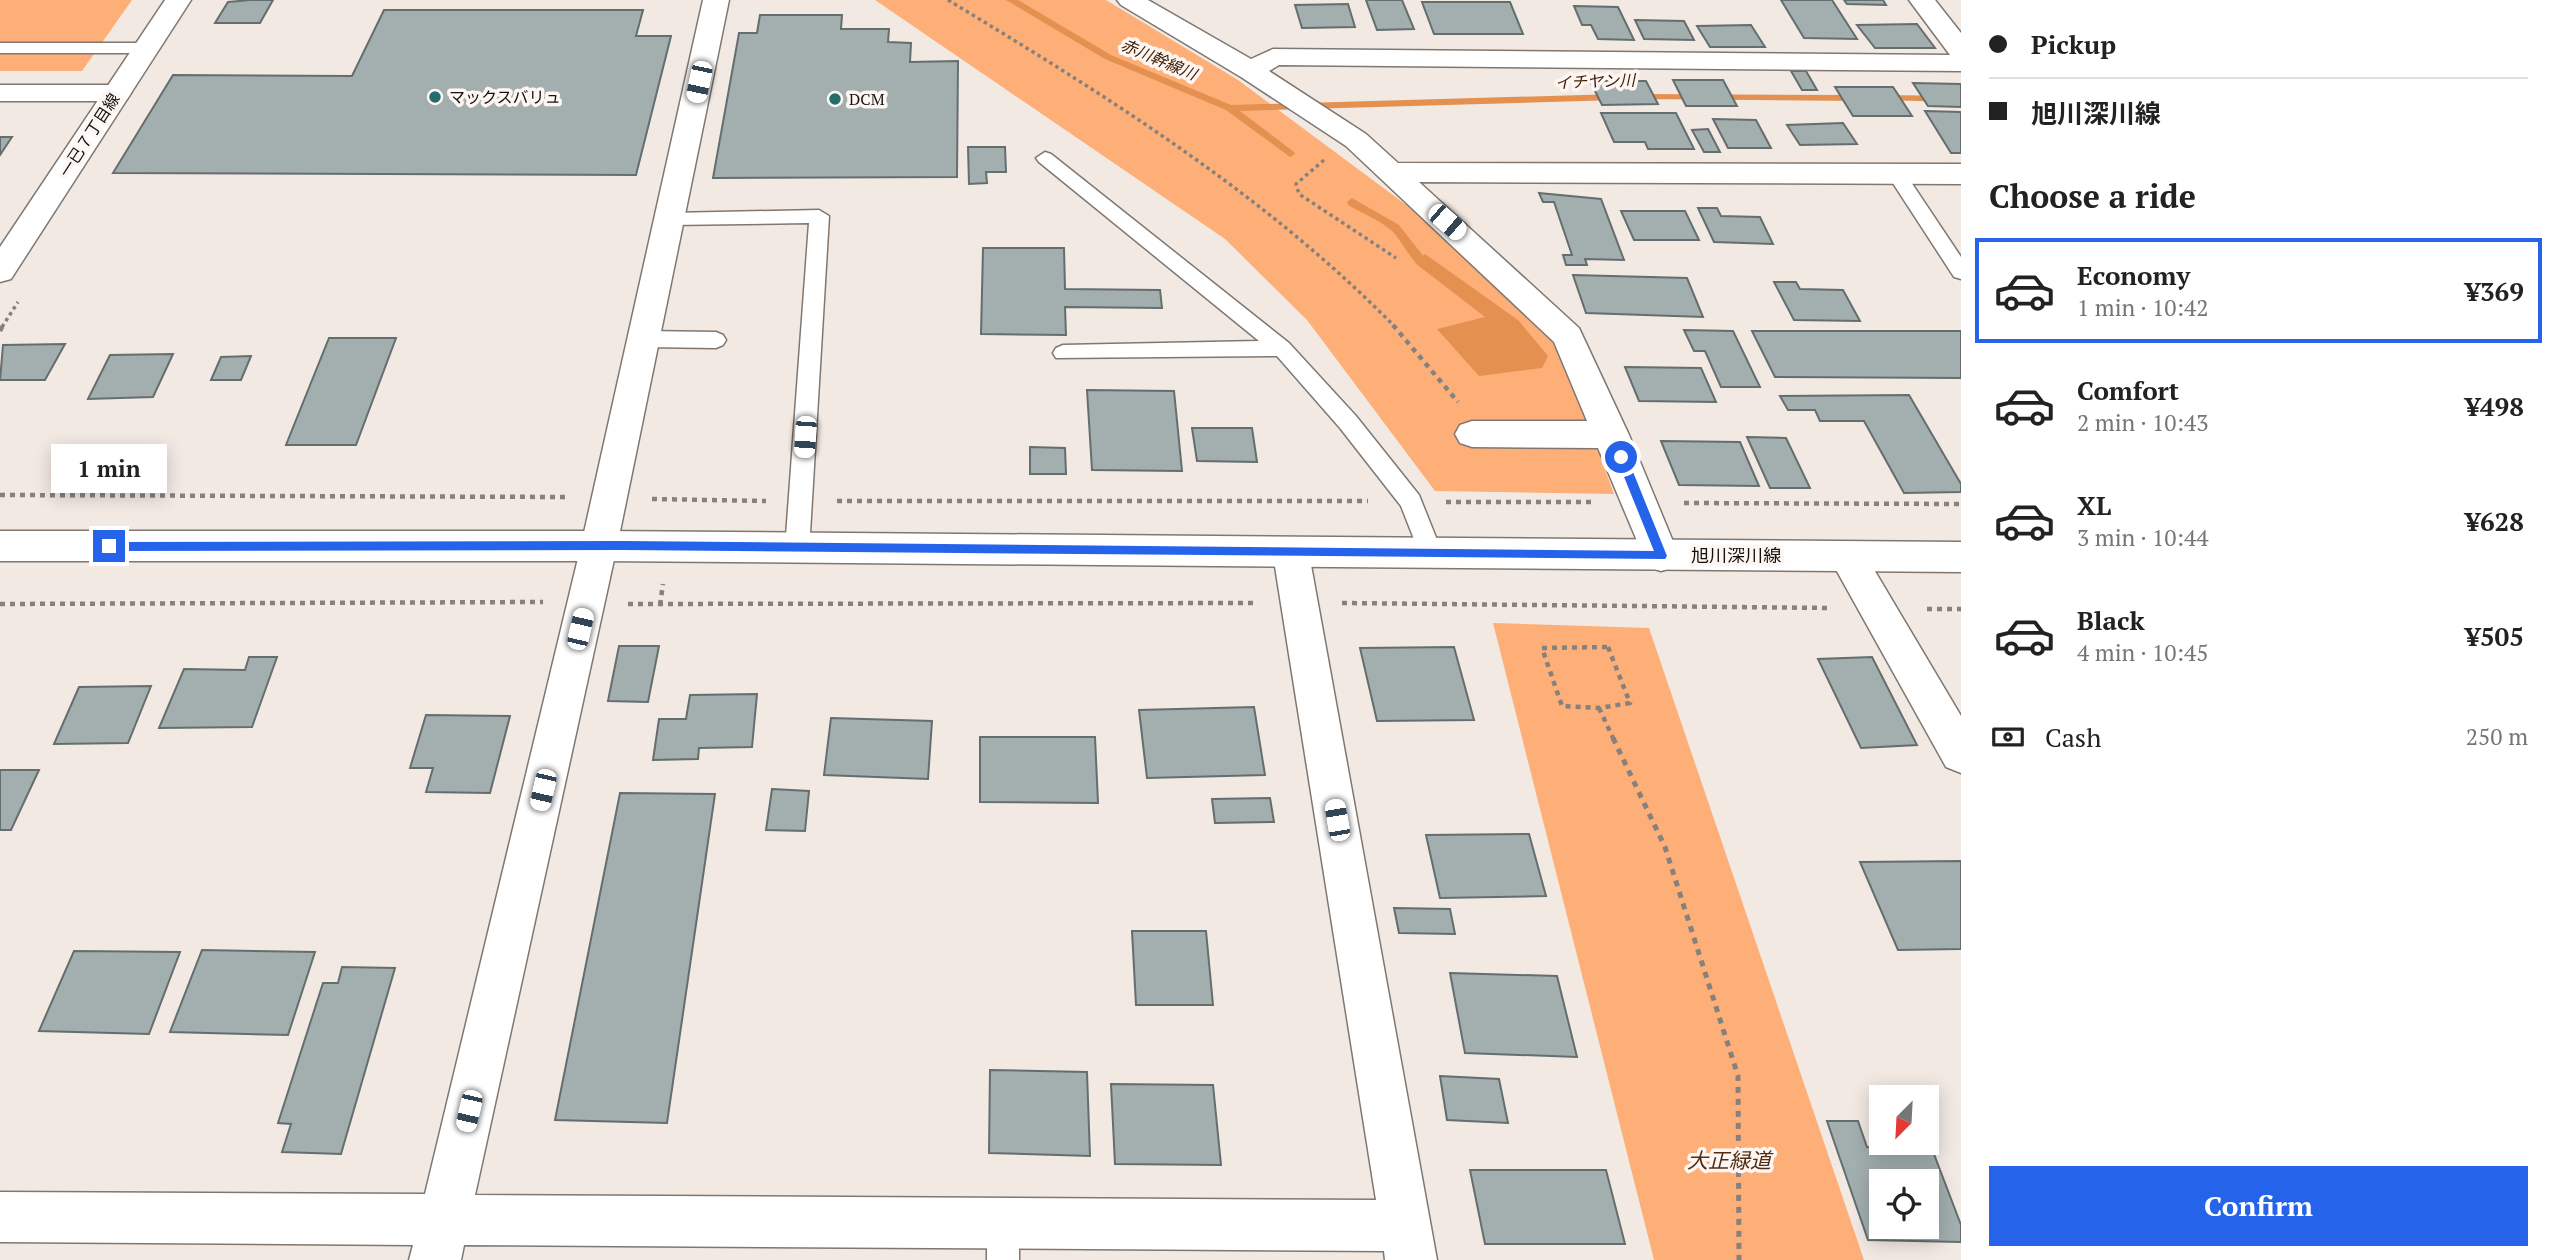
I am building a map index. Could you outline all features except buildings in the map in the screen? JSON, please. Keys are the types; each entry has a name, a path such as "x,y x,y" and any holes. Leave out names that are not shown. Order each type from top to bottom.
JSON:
{"street":[{"name":"一已７丁目線","path":"0,271 178,0"},
{"path":"440,1239 599,546 716,0"},
{"path":"1130,0 1251,72 1356,140 1466,238 1568,336 1661,556"},
{"path":"1922,0 1961,51"},
{"path":"1251,72 1273,57 1961,62"},
{"path":"0,93 117,93"},
{"path":"1390,172 1961,174"},
{"path":"1472,434 1612,435"},
{"name":"旭川深川線","path":"0,546 599,546 1291,554 1961,557"},
{"path":"0,1217 440,1239 1408,1243 1291,554"},
{"path":"1847,557 1961,754"}],"lane":[{"path":"0,47 146,48"},
{"path":"1045,158 1282,348 1348,422 1412,502 1432,555"},
{"path":"1896,174 1961,272"},
{"path":"670,219 820,216 797,550"},
{"path":"644,339 716,341"},
{"path":"1063,353 1282,348"}],"path":[{"path":"948,0 1048,59 1255,202 1345,280 1427,359 1463,408 1472,434"},
{"path":"1356,140 1320,162 1296,184 1299,194 1396,258"},
{"path":"0,495 609,497 800,501 1961,504"},
{"path":"0,604 1300,603 1961,609"},
{"path":"1608,647 1630,704 1599,708 1562,706 1542,648 1608,647"},
{"path":"1599,708 1665,847 1738,1076 1739,1260"}],"green space":[{"path":"0,0 132,0 82,71 0,71"},
{"path":"875,0 1106,0 1238,80 1405,204 1554,331 1614,494 1435,491 1307,320 1225,239"},
{"name":"大正緑道","path":"1493,623 1649,628 1864,1260 1654,1260"}],"shaded area":[{"path":"1425,254 1518,320 1548,356 1542,368 1479,376 1437,329 1485,317 1415,263"}],"waterway":[{"name":"赤川幹線川","path":"1011,0 1108,57 1230,108"},
{"name":"イチヤン川","path":"1230,108 1617,97"},
{"name":"イチヤン川","path":"1637,97 1858,98"},
{"name":"イチヤン川","path":"1882,98 1961,99"},
{"name":"赤川幹線川","path":"1230,108 1290,154"},
{"name":"赤川幹線川","path":"1352,202 1395,228 1420,260 1434,270"}],"place":[{"name":"マックスバリュ","path":"435,97"},
{"name":"DCM","path":"835,99"}],"route":[{"path":"109,546 670,546 825,550 1661,556 1621,457"}]}
